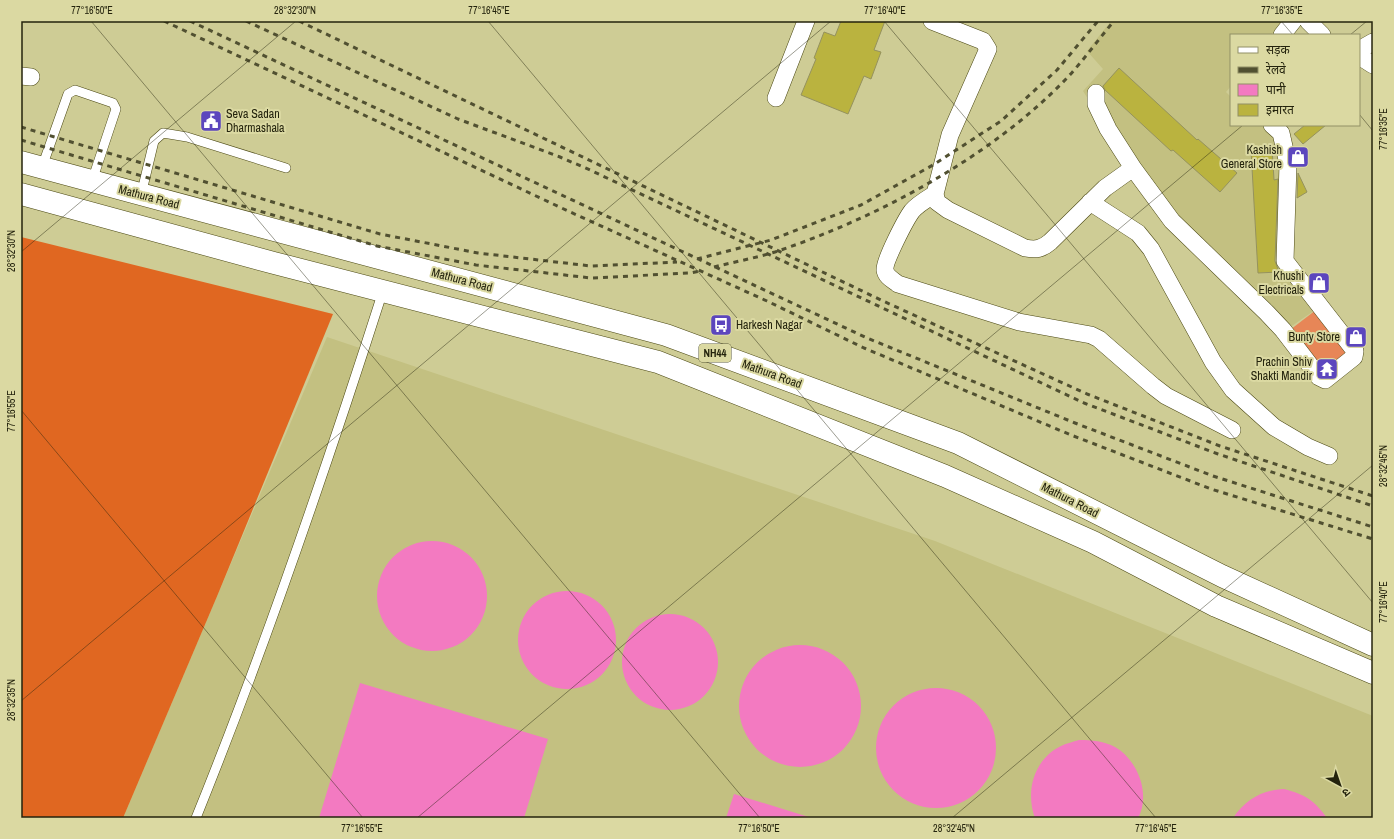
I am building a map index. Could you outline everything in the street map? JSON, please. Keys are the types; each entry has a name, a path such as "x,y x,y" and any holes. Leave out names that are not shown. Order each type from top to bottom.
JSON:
{"highway":[{"name":"Mathura Road","path":"21,162 666,335 958,443 1222,576 1373,645"},
{"name":"NH44","path":"21,194 383,291 658,362 945,476 1093,542 1216,606 1373,673"}],"street":[{"path":"776,98 806,21"},
{"path":"932,21 983,41 988,49 950,135 935,194 937,202 948,210 1025,248 1036,250 1043,248 1105,188 1133,168"},
{"path":"1283,34 1294,21"},
{"path":"1308,21 1321,34"},
{"path":"1360,49 1373,42"},
{"path":"1360,57 1373,65"},
{"path":"1096,93 1096,104 1100,114 1133,168 1172,221 1267,313 1283,330 1319,377 1326,380 1354,357 1355,351 1284,261 1288,164 1280,133 1273,126"},
{"path":"935,194 912,212 900,232 885,266 886,272 890,278 902,285 1019,322 1091,335 1099,339 1157,389 1232,430"},
{"path":"1090,202 1138,233 1151,249 1213,362 1233,390 1274,427 1308,447 1329,456"}],"lane":[{"path":"42,167 68,94 75,90 113,103 116,109 91,182"},
{"path":"141,195 154,141 163,133 187,137 286,168"},
{"path":"196,818 267,636 345,410 383,291"}],"shaded area":[{"path":"1111,21 1282,21 1272,34 1230,34 1230,87 1226,92 1230,96 1230,126 1264,126 1275,136 1281,164 1281,261 1318,308 1283,332 1170,229 1083,91 1103,69 1087,51"},
{"path":"21,237 333,314 218,594 123,818 21,818"},
{"path":"1316,310 1347,354 1326,372 1286,333"},
{"path":"327,337 935,541 1373,716 1373,818 123,818"}],"water":[{"path":"432,541 443,542 453,546 471,557 482,575 486,585 486,607 482,617 471,635 453,646 443,650 432,651 421,650 411,646 393,635 382,617 378,607 377,596 378,585 382,575 393,557 411,546 421,542"},
{"path":"567,591 586,595 601,606 612,621 616,640 612,659 601,674 586,685 567,689 548,685 533,674 522,659 518,640 522,621 533,606 548,595"},
{"path":"670,614 688,618 704,628 714,644 718,662 714,680 704,696 688,706 670,710 652,706 636,696 626,680 622,662 626,644 636,628 652,618"},
{"path":"800,645 812,646 823,650 834,655 843,663 851,672 856,683 860,694 860,718 856,729 851,740 843,749 834,757 823,762 812,766 800,767 788,766 777,762 766,757 757,749 749,740 744,729 740,718 739,706 740,694 744,683 749,672 757,663 766,655 777,650 788,646"},
{"path":"360,683 548,739 524,818 319,818"},
{"path":"936,688 948,689 959,693 969,698 978,706 986,715 991,725 995,736 995,760 991,771 986,781 978,790 969,798 959,803 948,807 936,808 924,807 913,803 903,798 894,790 886,781 881,771 877,760 876,748 877,736 881,725 886,715 894,706 903,698 913,693 924,689"},
{"path":"1079,740 1107,743 1115,747 1130,760 1136,769 1142,789 1142,809 1138,818 1035,818 1031,797 1034,777 1038,767 1052,752 1063,745"},
{"path":"1284,789 1309,799 1327,818 1233,818 1243,806 1255,797 1269,791"},
{"path":"734,794 812,818 726,818"}],"building":[{"path":"841,21 885,21 874,50 881,52 871,79 864,76 848,114 801,95 816,59 814,58 824,32 835,36"},
{"path":"1119,68 1197,140 1198,139 1237,173 1220,192 1173,150 1171,151 1105,90 1103,86"},
{"path":"1304,126 1325,126 1303,144 1294,134"},
{"path":"1272,148 1274,180 1278,179 1275,261 1279,272 1258,273 1251,150"},
{"path":"1298,173 1307,192 1297,198"}],"railway":[{"path":"164,21 568,211 767,301 864,348 1071,435 1211,489 1373,539"},
{"path":"190,21 867,338 1075,423 1213,476 1373,527"},
{"path":"246,21 458,119 560,157 590,170 1084,403 1218,454 1373,506"},
{"path":"299,21 883,301 1087,394 1220,446 1373,496"},
{"path":"697,259 771,240 861,205 933,165 1001,121 1057,70 1098,21"},
{"path":"714,267 775,252 814,238 853,222 931,182 968,159 1003,134 1036,107 1066,79 1114,21"},
{"path":"21,127 380,234 478,253 591,266 677,262"},
{"path":"21,140 377,246 476,265 591,278 690,273 700,271"}],"place":[{"name":"Seva Sadan Dharmashala","path":"211,121"},
{"name":"Kashish General Store","path":"1298,157"},
{"name":"Khushi Electricals","path":"1319,283"},
{"name":"Harkesh Nagar","path":"721,325"},
{"name":"Bunty Store","path":"1356,337"},
{"name":"Prachin Shiv Shakti Mandir","path":"1327,369"}]}
